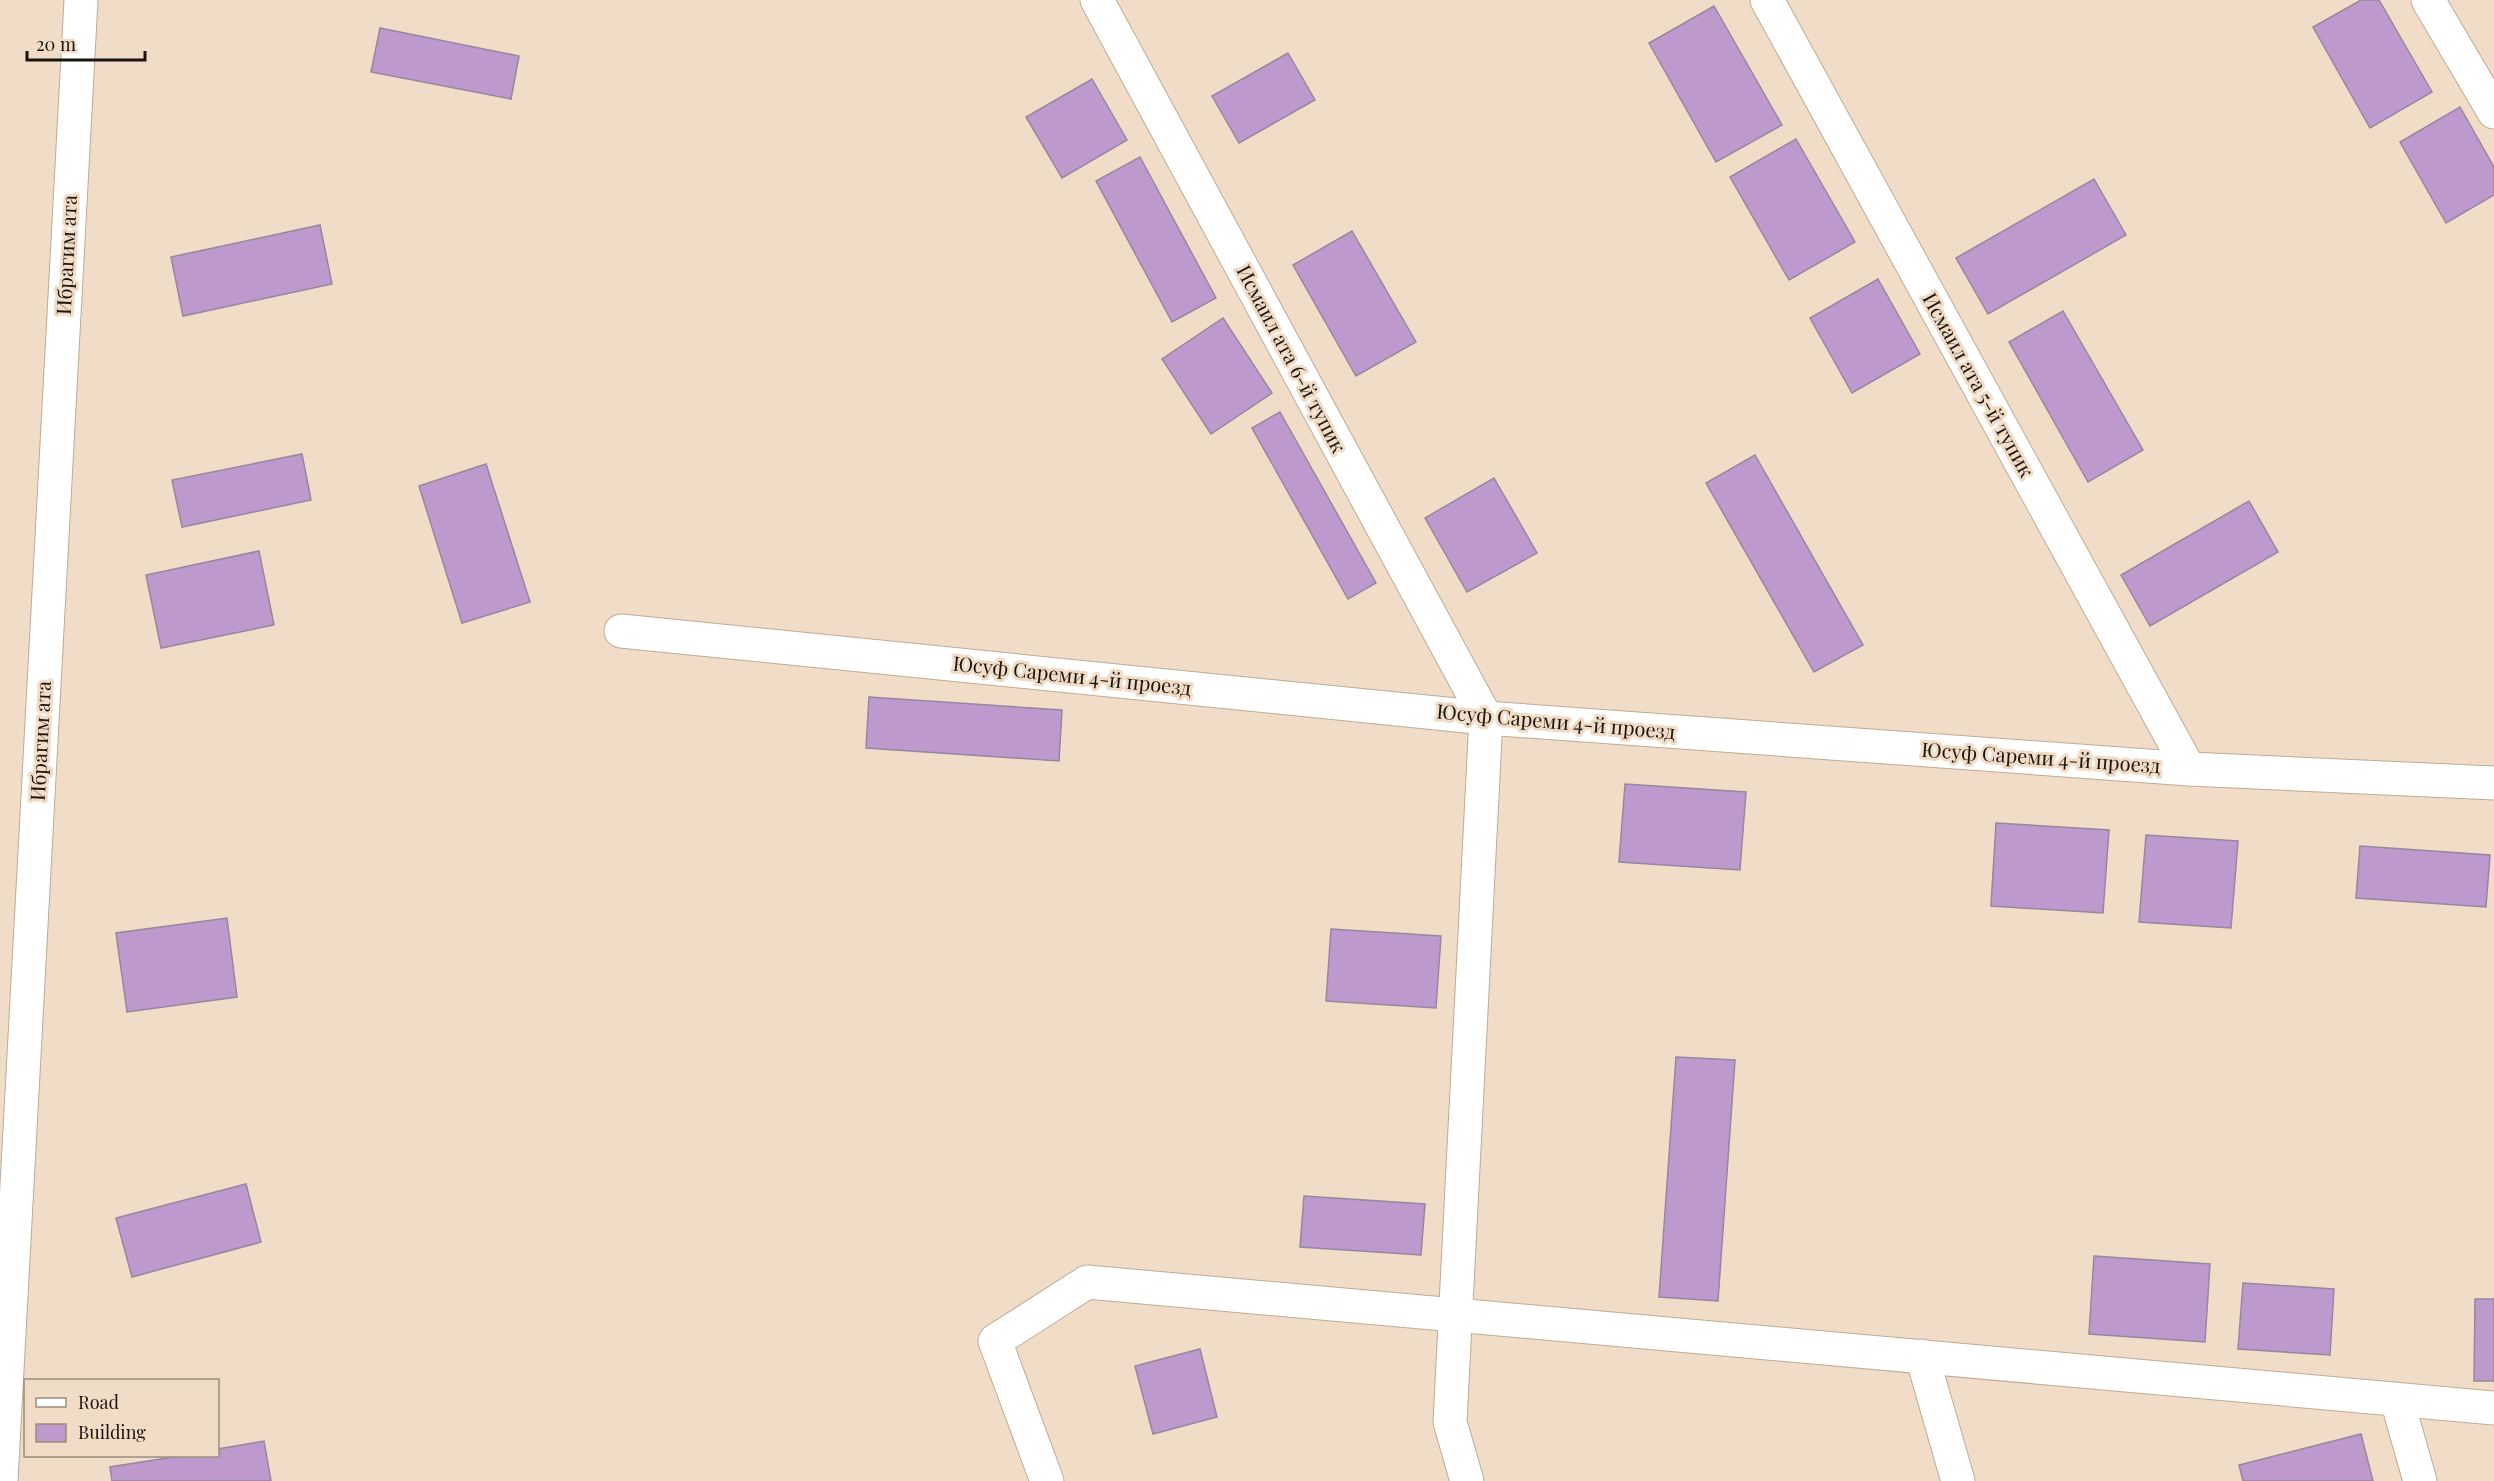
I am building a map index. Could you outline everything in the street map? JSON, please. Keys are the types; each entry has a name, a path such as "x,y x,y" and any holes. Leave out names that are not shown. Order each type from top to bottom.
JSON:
{"street":[{"name":"Ибрагим ата","path":"1,1481 81,0"},
{"name":"Исмаил ата 6-й тупик","path":"1096,0 1486,718"},
{"name":"Исмаил ата 5-й тупик","path":"1767,0 2189,769"},
{"path":"2428,0 2494,112"},
{"name":"Юсуф Сареми 4-й проезд","path":"621,631 1486,718 2189,769 2494,783"},
{"path":"1467,1481 1450,1422 1486,718"},
{"path":"1047,1481 995,1341 1087,1282 2494,1408"},
{"path":"1922,1356 1958,1481"},
{"path":"2397,1400 2420,1481"}],"building":[{"path":"2361,0 2379,0 2432,92 2370,128 2313,27"},
{"path":"1714,6 1782,125 1716,162 1649,43"},
{"path":"380,28 519,56 511,99 371,72"},
{"path":"1288,53 1315,100 1239,143 1212,96"},
{"path":"1092,79 1127,140 1062,178 1026,117"},
{"path":"2460,107 2494,167 2494,195 2446,223 2400,142"},
{"path":"1796,139 1855,242 1789,280 1730,177"},
{"path":"1140,157 1216,298 1172,322 1096,181"},
{"path":"2094,179 2126,235 1988,314 1956,258"},
{"path":"320,225 332,284 183,316 171,257"},
{"path":"1352,231 1416,342 1356,376 1293,265"},
{"path":"1878,279 1920,354 1852,393 1810,318"},
{"path":"2063,311 2143,450 2088,482 2009,342"},
{"path":"1223,318 1272,393 1211,434 1162,359"},
{"path":"1280,412 1376,583 1348,599 1252,428"},
{"path":"302,454 311,500 182,527 172,480"},
{"path":"1755,455 1863,645 1814,672 1706,483"},
{"path":"486,464 530,602 462,623 419,486"},
{"path":"1494,478 1537,553 1467,592 1425,518"},
{"path":"2249,501 2278,552 2150,626 2121,575"},
{"path":"259,551 274,625 161,648 146,575"},
{"path":"869,697 1062,710 1059,761 866,748"},
{"path":"1625,784 1746,792 1740,870 1619,862"},
{"path":"1996,823 2109,830 2103,913 1991,906"},
{"path":"2146,835 2238,841 2231,928 2139,922"},
{"path":"2360,846 2490,855 2486,907 2356,898"},
{"path":"227,918 237,997 127,1012 116,933"},
{"path":"1331,929 1441,936 1436,1008 1326,1001"},
{"path":"1676,1057 1735,1060 1718,1301 1659,1297"},
{"path":"246,1184 261,1242 132,1277 116,1218"},
{"path":"1304,1196 1425,1204 1421,1255 1300,1247"},
{"path":"2094,1256 2210,1264 2205,1342 2089,1334"},
{"path":"2243,1283 2334,1289 2330,1355 2238,1349"},
{"path":"2475,1299 2494,1299 2494,1381 2474,1381"},
{"path":"1200,1349 1217,1417 1153,1434 1135,1366"},
{"path":"2361,1434 2373,1481 2243,1481 2239,1465"},
{"path":"264,1441 271,1481 112,1481 110,1467 174,1457 219,1457 219,1449"}]}
